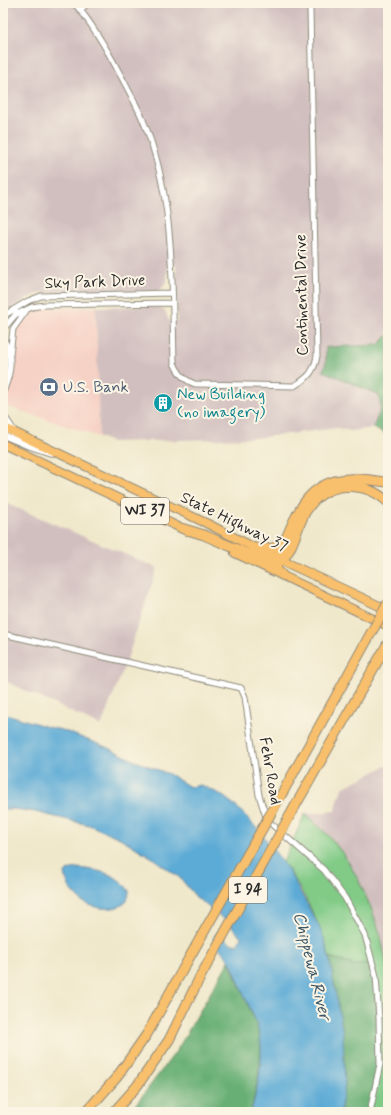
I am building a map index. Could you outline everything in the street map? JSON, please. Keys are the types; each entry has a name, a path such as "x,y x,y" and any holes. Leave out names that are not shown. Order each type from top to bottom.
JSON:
{"highway":[{"path":"282,575 277,570 278,561 292,524 300,507 307,498 328,484 348,479 388,482"},
{"path":"181,528 204,535 268,562 278,561 289,548 307,511 314,502 326,492 340,487 361,487 377,493 388,502"},
{"path":"255,548 269,549 278,546 292,524"},
{"name":"I 94","path":"86,1112 117,1077 147,1034 388,603"},
{"name":"I 94","path":"114,1112 137,1086 169,1040 199,979 388,643"}],"main road":[{"name":"State Highway 37","path":"3,427 208,524 278,561 388,610"},
{"name":"State Highway 37","path":"5,445 388,626"}],"street":[{"path":"74,3 107,50 129,90 148,134 159,172 170,235 172,303"},
{"path":"80,10 88,3"},
{"name":"Continental Drive","path":"172,303 174,363 178,372 186,381 195,384 294,386 303,381 315,366 317,356 317,319 310,9 308,3"},
{"name":"Sky Park Drive","path":"3,316 35,298 47,296 172,293"},
{"name":"Sky Park Drive","path":"15,315 27,309 44,305 172,303"},
{"name":"Sky Park Drive","path":"3,329 21,305"},
{"name":"Sky Park Drive","path":"10,356 13,329 27,309"},
{"path":"3,338 10,356 10,374 3,390"},
{"path":"3,415 15,433"},
{"path":"3,435 27,445 66,457"},
{"name":"Fehr Road","path":"3,634 240,688 245,697 259,795 267,820 324,870 345,898 365,935 376,976 379,1019 380,1064 370,1112"}],"shaded area":[{"path":"3,3 388,3 388,335 378,345 326,347 326,362 323,371 379,395 381,408 373,428 351,431 337,428 255,438 112,442 99,437 96,307 159,307 165,311 169,321 177,321 176,264 168,264 167,281 161,289 157,291 40,293 27,298 3,315"},
{"path":"96,307 99,437 3,405 16,370 12,345 13,336 18,324 24,317 40,308"},
{"path":"3,502 157,568 126,662 101,726 3,680"},
{"path":"388,765 388,970 380,933 358,879 344,855 330,837 305,814 335,811 342,788"}],"green space":[{"path":"388,335 388,435 373,428 381,408 379,395 323,371 326,362 326,347 378,345"},
{"path":"305,814 330,837 344,855 358,879 380,933 388,970 388,1112 370,1112 372,964 355,965 329,957 326,945 310,907 297,883 283,862"},
{"path":"329,957 355,965 372,964 376,977 380,1064 370,1112 340,1112 345,1085"},
{"path":"229,961 256,1023 260,1037 261,1052 258,1078 251,1112 130,1112 177,1050"}],"water":[{"name":"Chippewa River","path":"3,713 62,730 111,749 135,761 169,774 190,787 201,785 220,794 236,806 261,833 287,868 318,924 325,941 343,1033 345,1085 340,1112 251,1112 258,1084 261,1055 260,1036 255,1019 232,965 213,938 218,932 232,944 238,944 241,937 230,924 197,898 180,878 151,857 120,838 89,825 35,812 3,809"},
{"path":"76,868 99,871 119,880 129,891 126,902 114,908 101,908 94,907 82,901 75,896 71,890 65,873 68,870"}],"place":[{"name":"U.S. Bank","path":"49,387"},
{"name":"New Building (no imagery)","path":"163,403"}]}
